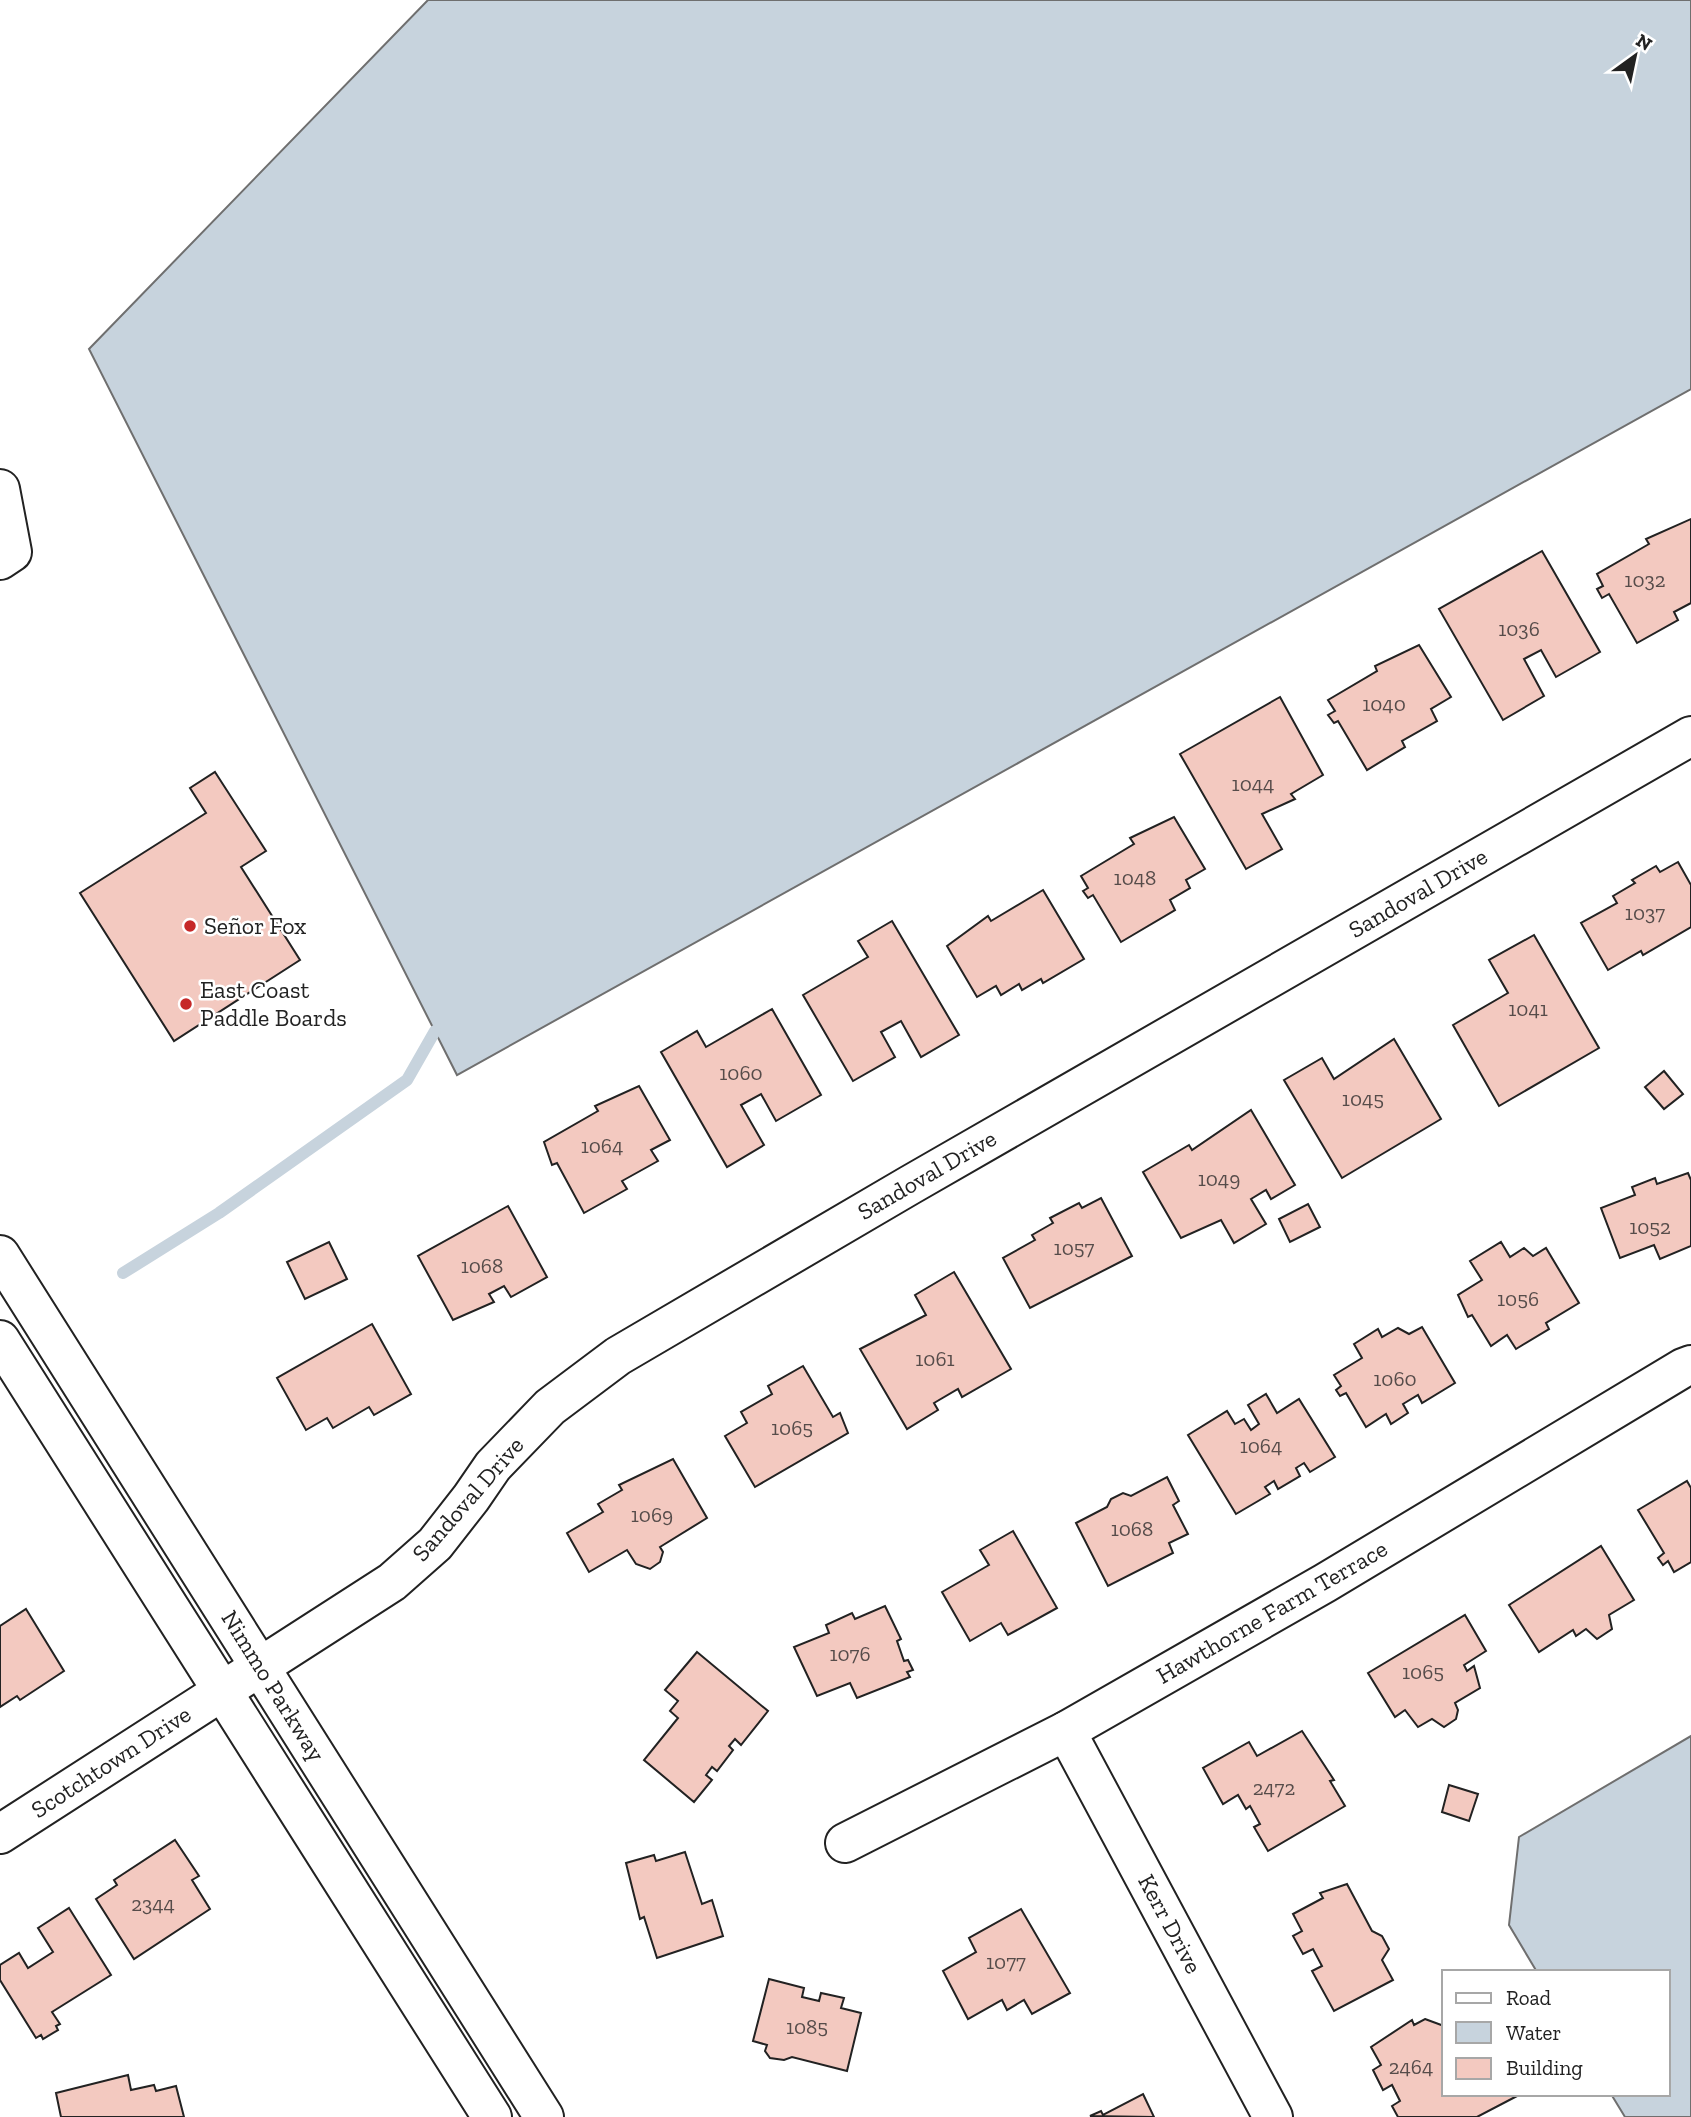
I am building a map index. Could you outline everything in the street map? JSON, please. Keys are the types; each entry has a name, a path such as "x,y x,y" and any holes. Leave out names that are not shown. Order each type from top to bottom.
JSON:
{"street":[{"path":"0,489 12,552 0,560"},
{"name":"Sandoval Drive","path":"222,1690 392,1582 435,1544 493,1466 550,1407 618,1356 1691,736"},
{"name":"Nimmo Parkway","path":"0,1255 544,2117"},
{"name":"Nimmo Parkway","path":"0,1340 492,2117"},
{"name":"Hawthorne Farm Terrace","path":"845,1843 1066,1731 1325,1583 1691,1365"},
{"name":"Scotchtown Drive","path":"0,1834 222,1690"},
{"name":"Kerr Drive","path":"1066,1731 1273,2117"}],"water":[{"path":"428,0 1691,0 1691,389 457,1075 89,349"},
{"path":"1691,1736 1691,2117 1625,2117 1612,2096 1670,2096 1670,1970 1536,1970 1509,1925 1519,1837"}],"building":[{"path":"1691,519 1691,603 1674,612 1678,620 1637,643 1609,594 1602,598 1597,589 1603,586 1597,574 1649,544 1646,539"},
{"path":"1542,551 1600,652 1556,677 1541,650 1524,659 1544,696 1503,720 1439,609"},
{"path":"1419,645 1451,697 1431,709 1437,721 1402,741 1405,747 1367,770 1338,721 1334,723 1328,715 1335,711 1328,700 1377,671 1375,666"},
{"path":"1280,697 1323,775 1291,794 1295,799 1262,814 1282,849 1246,869 1180,754"},
{"name":"Señor Fox","path":"215,772 266,851 241,867 300,960 174,1041 80,893 206,813 190,788"},
{"path":"1174,817 1205,869 1186,880 1190,888 1170,900 1175,910 1121,942 1093,895 1088,898 1083,891 1088,888 1081,876 1134,844 1130,838"},
{"path":"1678,862 1691,885 1691,927 1643,955 1641,951 1608,970 1581,923 1617,903 1613,896 1635,883 1632,880 1656,866 1660,872"},
{"path":"1043,890 1084,959 1043,983 1041,979 1022,990 1019,984 1001,995 996,986 977,997 947,946 988,916 991,921"},
{"path":"892,921 959,1035 921,1057 901,1021 881,1032 895,1057 853,1081 803,995 868,957 858,941"},
{"path":"1534,935 1599,1048 1499,1106 1453,1025 1508,993 1489,960"},
{"path":"772,1009 821,1095 776,1121 761,1094 741,1105 764,1145 727,1167 661,1052 697,1031 706,1047"},
{"path":"1394,1039 1441,1119 1342,1178 1284,1080 1322,1058 1334,1079"},
{"path":"1664,1071 1683,1094 1664,1109 1645,1087"},
{"path":"639,1086 670,1140 651,1150 658,1161 622,1181 627,1189 584,1213 557,1163 552,1165 544,1142 598,1111 595,1106"},
{"path":"1251,1110 1295,1185 1271,1199 1266,1190 1251,1199 1266,1224 1234,1243 1221,1220 1181,1238 1143,1172 1189,1145 1192,1150"},
{"path":"1688,1173 1691,1180 1691,1246 1660,1259 1654,1245 1620,1258 1601,1208 1635,1195 1632,1187 1655,1178 1657,1184"},
{"path":"1101,1198 1132,1256 1030,1308 1003,1258 1035,1240 1032,1235 1053,1223 1050,1218 1079,1203 1082,1208"},
{"path":"1308,1204 1320,1227 1290,1242 1279,1219"},
{"path":"508,1206 547,1277 511,1297 504,1286 489,1294 494,1302 453,1320 418,1256"},
{"path":"329,1242 347,1279 305,1299 287,1262"},
{"path":"1501,1242 1510,1257 1524,1248 1533,1256 1546,1248 1579,1303 1546,1323 1549,1329 1516,1349 1507,1335 1491,1346 1472,1315 1468,1317 1458,1295 1482,1280 1470,1261"},
{"path":"954,1272 1011,1369 962,1397 958,1389 934,1403 938,1410 907,1429 860,1349 926,1315 915,1295"},
{"path":"372,1324 411,1394 374,1415 369,1407 333,1428 327,1418 306,1430 277,1378"},
{"path":"1422,1327 1455,1383 1422,1403 1418,1395 1403,1404 1408,1413 1391,1424 1386,1414 1366,1427 1346,1393 1340,1396 1336,1390 1341,1386 1334,1375 1362,1358 1354,1344 1378,1329 1382,1337 1398,1328 1409,1334"},
{"path":"803,1366 833,1417 840,1413 848,1433 755,1487 725,1436 747,1423 741,1412 772,1394 768,1386"},
{"path":"1266,1394 1277,1413 1299,1399 1335,1457 1310,1472 1304,1463 1296,1468 1300,1476 1278,1489 1274,1481 1265,1487 1270,1494 1236,1514 1188,1435 1227,1411 1235,1424 1244,1419 1251,1430 1259,1424 1248,1405"},
{"path":"673,1459 707,1518 660,1547 663,1552 660,1562 650,1569 636,1564 627,1550 589,1572 567,1533 603,1512 598,1504 622,1490 619,1485"},
{"path":"1167,1477 1179,1501 1173,1505 1188,1534 1169,1543 1173,1553 1108,1586 1076,1523 1107,1507 1111,1499 1123,1493 1131,1496"},
{"path":"1687,1481 1691,1488 1691,1562 1674,1572 1668,1561 1663,1565 1658,1558 1664,1553 1638,1510"},
{"path":"1013,1531 1057,1608 1008,1635 1001,1623 970,1641 942,1592 989,1565 980,1550"},
{"path":"1601,1546 1634,1600 1609,1615 1612,1629 1597,1639 1586,1629 1576,1636 1573,1630 1539,1652 1509,1605"},
{"path":"885,1606 901,1639 897,1641 904,1661 908,1660 913,1670 907,1672 910,1677 857,1698 850,1683 817,1696 794,1647 829,1633 826,1625 852,1613 855,1619"},
{"path":"26,1609 64,1671 20,1700 17,1696 0,1707 0,1626"},
{"path":"1465,1615 1486,1651 1464,1665 1467,1671 1474,1666 1480,1688 1455,1703 1458,1710 1456,1719 1444,1727 1432,1719 1418,1727 1405,1710 1395,1717 1368,1673"},
{"path":"697,1652 768,1711 741,1745 735,1739 729,1746 733,1750 717,1771 712,1767 706,1775 712,1780 694,1802 644,1760 678,1718 670,1711 678,1701 665,1690"},
{"path":"1302,1731 1334,1780 1330,1781 1345,1806 1268,1851 1254,1827 1260,1824 1250,1806 1246,1809 1238,1795 1223,1804 1203,1768 1249,1742 1257,1756"},
{"path":"1449,1785 1478,1794 1469,1821 1442,1812"},
{"path":"175,1840 199,1876 192,1880 210,1909 134,1959 96,1899 117,1885 114,1880"},
{"path":"685,1852 702,1904 712,1900 723,1936 657,1958 644,1917 640,1919 626,1863 654,1855 656,1861"},
{"path":"1347,1884 1372,1931 1382,1936 1389,1949 1382,1960 1393,1980 1334,2011 1312,1971 1322,1966 1313,1949 1303,1954 1293,1936 1302,1931 1293,1914 1323,1898 1320,1893"},
{"path":"69,1908 111,1975 52,2012 60,2024 56,2026 58,2030 43,2039 41,2035 36,2038 0,1980 0,1965 19,1953 28,1968 53,1952 38,1928"},
{"path":"1021,1909 1070,1993 1032,2014 1024,2000 1007,2010 1002,2000 968,2019 943,1971 976,1952 969,1938"},
{"path":"769,1979 804,1988 802,1997 819,2001 821,1993 844,1998 841,2008 861,2013 847,2071 792,2057 784,2060 770,2058 765,2051 767,2045 753,2041"},
{"path":"1425,2019 1442,2025 1442,2096 1517,2096 1477,2117 1398,2117 1392,2106 1400,2101 1392,2085 1383,2090 1373,2070 1381,2065 1371,2047 1412,2020 1414,2025"},
{"path":"128,2075 131,2090 154,2085 156,2091 176,2086 184,2117 61,2117 56,2093"},
{"path":"1143,2094 1154,2117 1090,2116 1101,2111 1103,2115"}],"waterway":[{"path":"123,1273 219,1213 407,1080 435,1031"}],"place":[{"name":"Señor Fox","path":"190,926"},
{"name":"East Coast Paddle Boards","path":"186,1004"}]}
